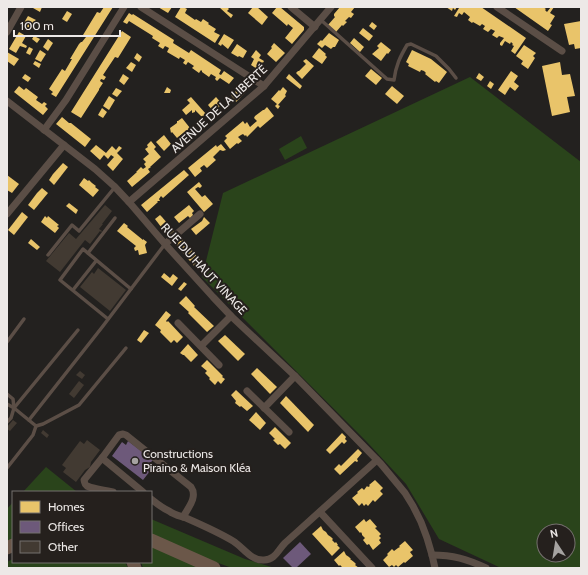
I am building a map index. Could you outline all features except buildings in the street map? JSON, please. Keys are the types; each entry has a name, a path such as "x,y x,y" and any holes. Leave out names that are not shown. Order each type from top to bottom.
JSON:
{"highway":[{"path":"152,540 214,568"}],"street":[{"path":"7,32 21,7"},
{"path":"44,130 66,100 124,7"},
{"path":"141,7 264,86"},
{"path":"291,7 315,27"},
{"name":"AVENUE DE LA LIBERTÉ","path":"129,202 264,86 332,7"},
{"path":"498,7 562,51"},
{"name":"RUE DU HAUT VINAGE","path":"7,101 95,169 115,187 199,283 231,316 295,376 377,460 413,506 421,522 435,568"},
{"path":"7,214 64,145"},
{"path":"165,244 200,214"},
{"path":"201,346 231,316"},
{"path":"178,323 219,365"},
{"path":"264,408 295,376"},
{"path":"247,391 289,432"},
{"path":"108,491 89,487 84,480 102,458 117,436 121,434 126,436 192,487 194,496 184,517"},
{"path":"102,458 142,491"},
{"path":"152,500 168,511 184,517 234,542 253,557 261,560 271,559 285,543 377,460"},
{"path":"320,512 372,568"},
{"path":"432,555 454,556 486,568"}],"lane":[{"path":"321,20 387,79 394,80 395,69 399,58 407,45 411,44 436,56 450,69 456,78"},
{"path":"48,255 72,225 79,231 115,187"},
{"path":"88,253 115,218"},
{"path":"29,420 165,244"},
{"path":"108,319 60,280 83,250 130,289"},
{"path":"73,290 96,260"},
{"path":"7,342 24,319"},
{"path":"7,422 11,418 14,408 78,330"},
{"path":"36,426 79,406 126,348"},
{"path":"7,394 13,400 14,408"},
{"path":"7,404 36,426"},
{"path":"7,468 33,435 36,426"}],"green space":[{"path":"470,77 581,162 581,568 501,568 439,539 406,484 366,441 202,277 223,193"},
{"path":"301,136 307,148 285,160 279,149"},
{"path":"46,467 76,491 24,491"},
{"path":"12,503 12,539 7,542 7,509"},
{"path":"152,519 245,559 275,568 232,568 199,556 152,534"},
{"path":"152,545 202,568 143,568 141,563 152,563"},
{"path":"12,560 12,563 126,563 128,568 7,568 7,562"}],"place":[{"name":"Constructions Piraino & Maison Kléa","path":"135,461"}]}
